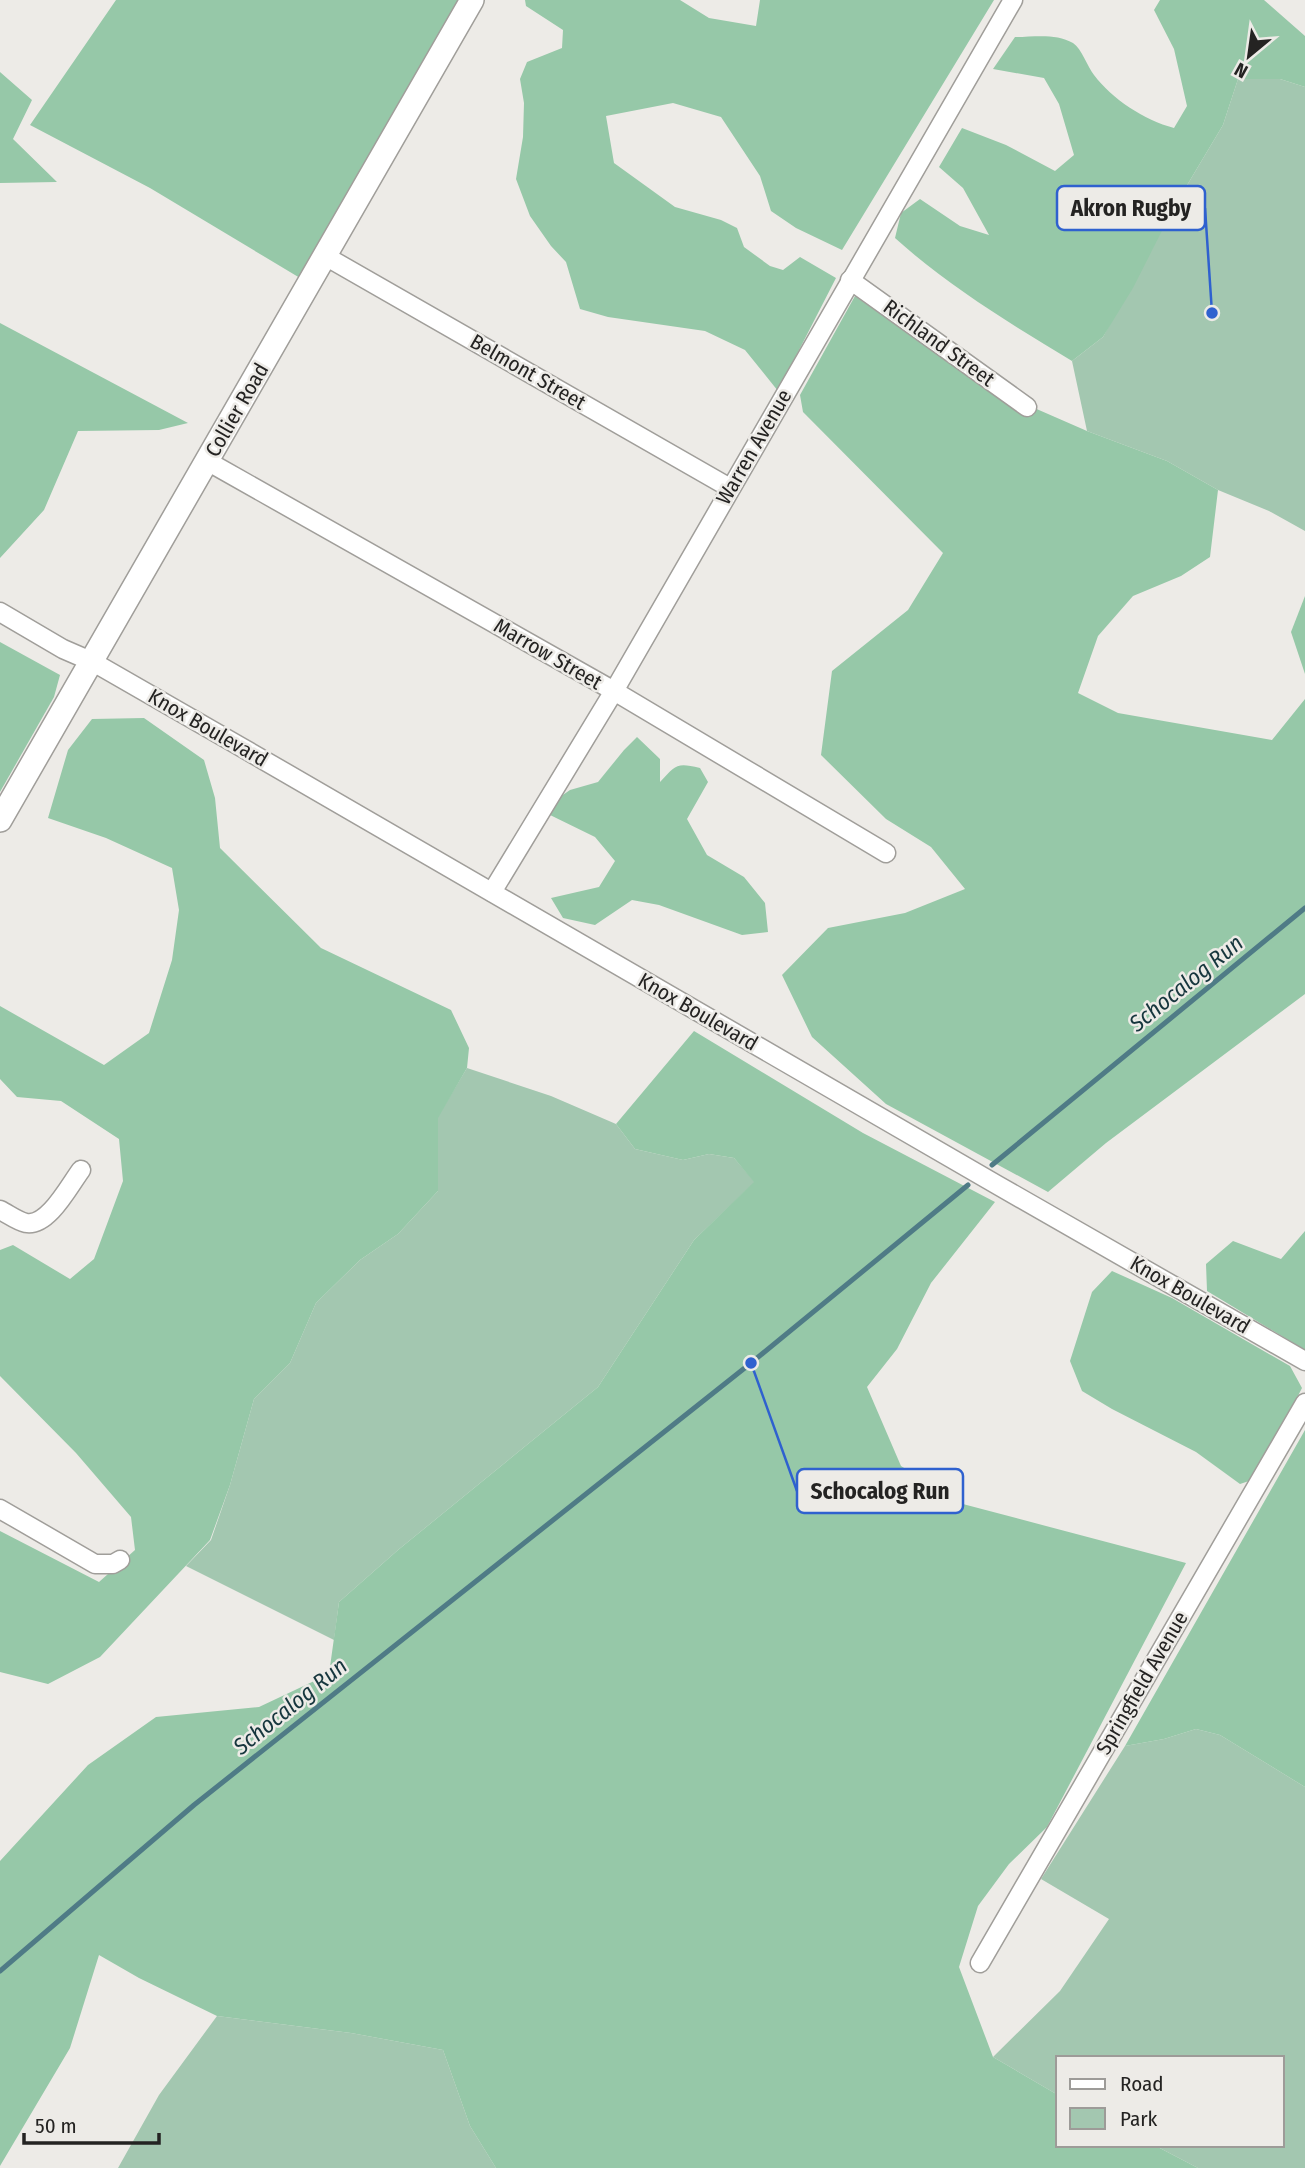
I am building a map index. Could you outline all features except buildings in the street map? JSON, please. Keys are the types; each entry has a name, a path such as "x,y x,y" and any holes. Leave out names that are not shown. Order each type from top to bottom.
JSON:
{"street":[{"name":"Collier Road","path":"0,820 472,0"},
{"name":"Warren Avenue","path":"492,891 614,691 1013,0"},
{"name":"Belmont Street","path":"325,256 730,488"},
{"name":"Richland Street","path":"850,280 1027,407"},
{"name":"Marrow Street","path":"207,461 614,691 886,853"},
{"name":"Knox Boulevard","path":"0,612 63,649 93,662 492,891 1305,1361"},
{"path":"0,1210 29,1224 40,1221 52,1210 81,1170"},
{"name":"Springfield Avenue","path":"980,1963 1305,1403"},
{"path":"0,1509 95,1564 113,1564 120,1560"}],"green space":[{"path":"116,0 459,0 300,278 150,188 30,125"},
{"path":"525,0 680,0 709,18 756,26 760,0 994,0 842,250 796,228 771,211 760,176 721,117 673,103 606,116 614,163 675,207 721,220 737,228 744,247 770,266 783,270 800,257 836,278 778,391 745,350 705,331 608,317 580,309 566,262 530,216 516,179 523,137 524,103 520,79 527,62 562,48 563,30 526,6"},
{"path":"1160,0 1264,0 1305,36 1305,87 1280,79 1238,79 1223,125 1174,207 1133,288 1103,337 1072,361 958,288 915,256 895,238 901,213 920,199 960,226 989,235 963,188 939,167 962,128 1006,145 1055,171 1074,155 1059,104 1044,78 993,69 1015,37 1052,37 1073,43 1101,84 1119,100 1140,114 1174,128 1187,106 1174,49 1154,10"},
{"path":"0,72 32,100 13,139 57,182 0,183"},
{"path":"1238,79 1280,79 1305,87 1305,531 1269,511 1218,490 1167,461 1087,431 1072,361 1103,337 1174,207 1223,125"},
{"path":"855,296 979,384 1087,431 1167,461 1218,490 1210,557 1181,576 1133,596 1098,636 1078,693 1118,713 1272,740 1305,699 1305,994 1106,1143 1048,1192 886,1104 812,1037 782,975 828,928 905,913 965,889 931,847 886,819 821,755 832,671 908,610 943,553 803,412 800,395"},
{"path":"0,323 188,423 159,430 78,431 44,510 0,558"},
{"path":"1305,596 1305,674 1291,632"},
{"path":"0,642 60,675 54,697 0,792"},
{"path":"144,718 204,760 215,798 220,848 321,948 451,1010 469,1048 467,1068 438,1118 438,1191 398,1234 360,1260 316,1303 290,1363 254,1399 230,1485 210,1540 100,1657 48,1684 0,1672 0,1531 99,1582 135,1550 131,1517 76,1453 0,1376 0,1250 13,1245 70,1279 94,1259 123,1181 119,1139 61,1101 17,1097 0,1079 0,1006 104,1065 149,1033 172,960 179,910 172,868 106,838 48,818 68,750 92,719"},
{"path":"637,737 660,759 660,782 677,766 700,768 708,782 687,819 707,855 744,877 765,903 768,932 742,935 659,905 632,900 595,925 563,918 551,898 599,887 615,861 595,837 548,814 557,799 570,790 598,782"},
{"path":"694,1031 863,1133 995,1202 931,1283 897,1349 867,1387 901,1466 959,1503 1186,1563 1047,1827 1009,1864 978,1906 959,1967 993,2057 1056,2094 1056,2147 1158,2147 1198,2168 496,2168 470,2126 443,2050 351,2033 217,2016 99,1955 70,2048 0,2166 0,1861 88,1765 156,1717 259,1707 329,1674 339,1602 398,1550 598,1387 694,1240 754,1182 734,1158 709,1154 683,1160 635,1149 616,1124"},
{"path":"467,1068 551,1096 616,1124 635,1149 683,1160 709,1154 734,1158 755,1182 694,1240 598,1387 398,1550 339,1602 334,1640 186,1566 211,1540 230,1485 254,1399 290,1363 316,1303 360,1260 398,1234 438,1191 437,1118"},
{"path":"1305,1231 1305,1350 1207,1291 1206,1264 1233,1241 1281,1259"},
{"path":"1112,1271 1172,1298 1290,1366 1302,1388 1255,1479 1240,1484 1196,1452 1082,1391 1070,1361 1092,1292"},
{"path":"1305,1430 1305,1787 1220,1735 1196,1729 1164,1739 1125,1746"},
{"path":"1196,1729 1220,1735 1305,1787 1305,2168 1198,2168 1158,2147 1284,2147 1284,2056 1056,2056 1056,2094 993,2057 1060,1991 1109,1919 1041,1879 1125,1746 1164,1739"},
{"path":"217,2016 351,2033 443,2050 470,2126 496,2168 118,2168 159,2095"}],"waterway":[{"name":"Schocalog Run","path":"992,1165 1305,908"},
{"name":"Schocalog Run","path":"0,1971 194,1805 751,1363 968,1185"}],"place":[{"name":"Akron Rugby","path":"1212,313"},
{"name":"Schocalog Run","path":"751,1363"}]}
